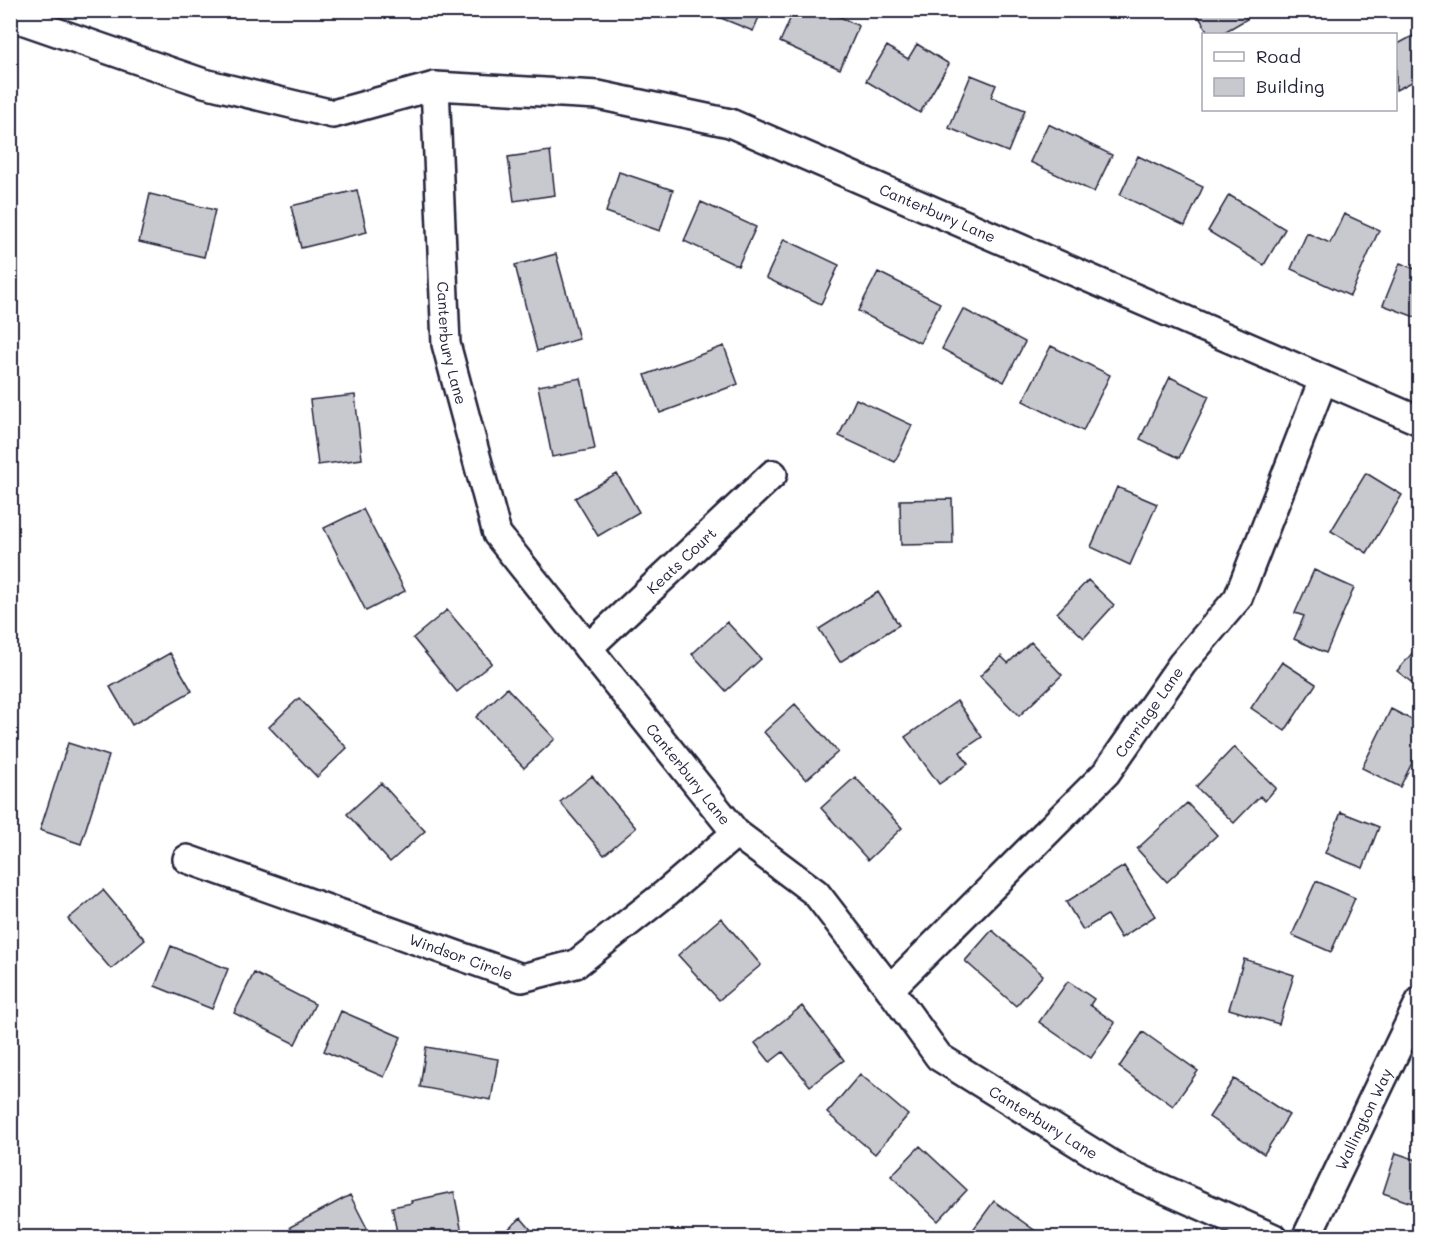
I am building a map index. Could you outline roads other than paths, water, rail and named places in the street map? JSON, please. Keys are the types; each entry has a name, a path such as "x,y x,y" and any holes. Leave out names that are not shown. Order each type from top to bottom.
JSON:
{"street":[{"name":"Canterbury Lane","path":"10,16 204,83 333,114 435,86 598,95 730,123 1419,421"},
{"name":"Canterbury Lane","path":"435,86 446,344 497,534 736,833 816,892 939,1057 1121,1170 1274,1238"},
{"name":"Carriage Lane","path":"890,989 1106,773 1182,664 1238,598 1323,380"},
{"name":"Keats Court","path":"588,648 773,474"},
{"name":"Windsor Circle","path":"187,859 522,978 576,964 666,893 736,833"},
{"name":"Wallington Way","path":"1306,1238 1419,1001"}]}
